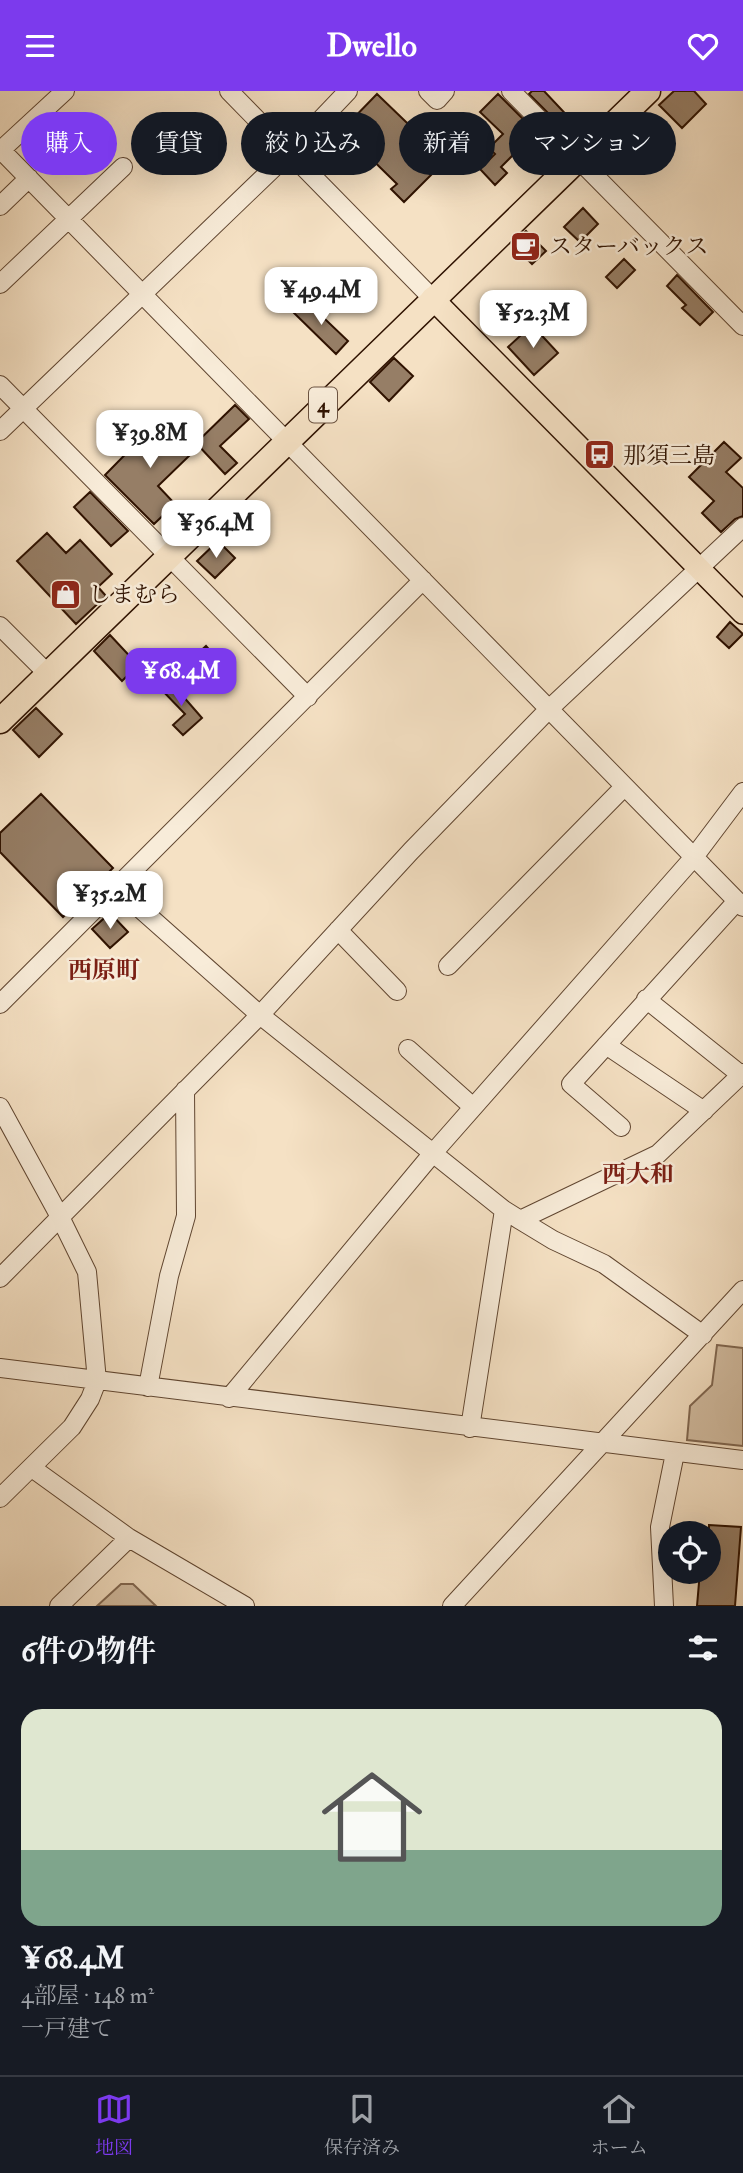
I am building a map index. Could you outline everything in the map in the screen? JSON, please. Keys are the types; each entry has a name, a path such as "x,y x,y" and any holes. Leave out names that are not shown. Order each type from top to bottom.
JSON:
{"highway":[{"name":"4","path":"627,112 648,91"},
{"name":"4","path":"0,721 432,298 563,175"}],"main road":[{"path":"432,298 743,613"}],"street":[{"path":"65,91 0,150 142,291 740,904 646,999 571,1084 621,1127"},
{"path":"229,91 249,112"},
{"path":"328,112 348,91"},
{"path":"428,91 437,100 445,91"},
{"path":"511,91 532,112"},
{"path":"0,284 123,167"},
{"path":"0,431 142,291 266,175"},
{"path":"311,175 432,298"},
{"path":"594,175 743,325"},
{"path":"0,205 29,178"},
{"path":"0,384 308,697"},
{"path":"0,1278 260,1015 549,709 743,527"},
{"path":"0,1004 423,579"},
{"path":"0,626 48,674"},
{"path":"447,966 624,787"},
{"path":"229,1398 433,1153 694,857 743,792"},
{"path":"117,888 260,1015 504,1210 552,1240 604,1264 703,1335"},
{"path":"338,930 397,991"},
{"path":"520,1220 651,1159 742,1074 646,999"},
{"path":"606,1045 704,1111"},
{"path":"408,1049 474,1107"},
{"path":"148,1387 169,1276 186,1216 185,1090"},
{"path":"0,1107 87,1272 97,1381 72,1427 0,1499"},
{"path":"470,1429 504,1210"},
{"path":"452,1606 743,1290"},
{"path":"0,1368 470,1429 743,1460"},
{"path":"664,1606 660,1527 675,1453"},
{"path":"32,1468 129,1538 245,1606"},
{"path":"59,1606 129,1538"}],"shaded area":[{"path":"717,1345 743,1348 743,1446 687,1440 690,1406 712,1385"},
{"path":"121,1584 133,1584 156,1606 97,1606"}],"building":[{"path":"532,91 544,91 564,112 547,112 529,94"},
{"path":"674,91 694,91 706,104 682,128 676,122 676,112 666,112 659,105"},
{"path":"377,94 399,115 399,175 431,175 404,202 391,189 397,184 385,172 385,112 360,112"},
{"path":"498,94 516,112 509,112 509,159 501,167 507,173 495,185 486,175 495,175 495,142 503,134 495,126 495,112 480,112"},
{"path":"583,208 598,224 580,242 564,227"},
{"path":"526,231 546,251 532,264 512,244"},
{"path":"624,259 635,270 617,288 606,277"},
{"path":"677,275 713,312 700,325 682,308 686,305 667,286"},
{"path":"305,300 348,341 336,354 293,312"},
{"path":"532,325 558,353 534,375 508,347"},
{"path":"394,358 413,376 389,401 370,382"},
{"path":"235,405 249,419 220,446 237,463 225,474 196,443"},
{"path":"163,416 179,433 173,439 189,456 158,486 175,504 154,524 105,475"},
{"path":"724,442 741,458 726,472 743,488 743,516 735,519 721,532 702,513 714,501 689,477"},
{"path":"90,492 128,531 111,546 74,507"},
{"path":"47,533 66,553 80,540 112,574 98,587 106,596 76,624 17,561"},
{"path":"218,541 235,558 215,578 197,561"},
{"path":"730,622 743,634 729,648 717,637"},
{"path":"110,635 138,665 122,681 94,651"},
{"path":"206,646 213,654 194,672 186,664"},
{"path":"168,679 202,718 183,735 173,725 185,714 159,687"},
{"path":"36,708 62,734 39,757 13,730"},
{"path":"41,794 113,868 63,917 0,852 0,833"},
{"path":"110,913 128,932 110,948 92,929"},
{"path":"721,1526 741,1527 735,1606 697,1606 699,1584 721,1584"}],"place":[{"name":"スターバックス","path":"526,246"},
{"name":"那須三島","path":"600,455"},
{"name":"しまむら","path":"65,594"}],"district":[{"name":"西原町","path":"104,970"},
{"name":"西大和","path":"638,1174"}]}
